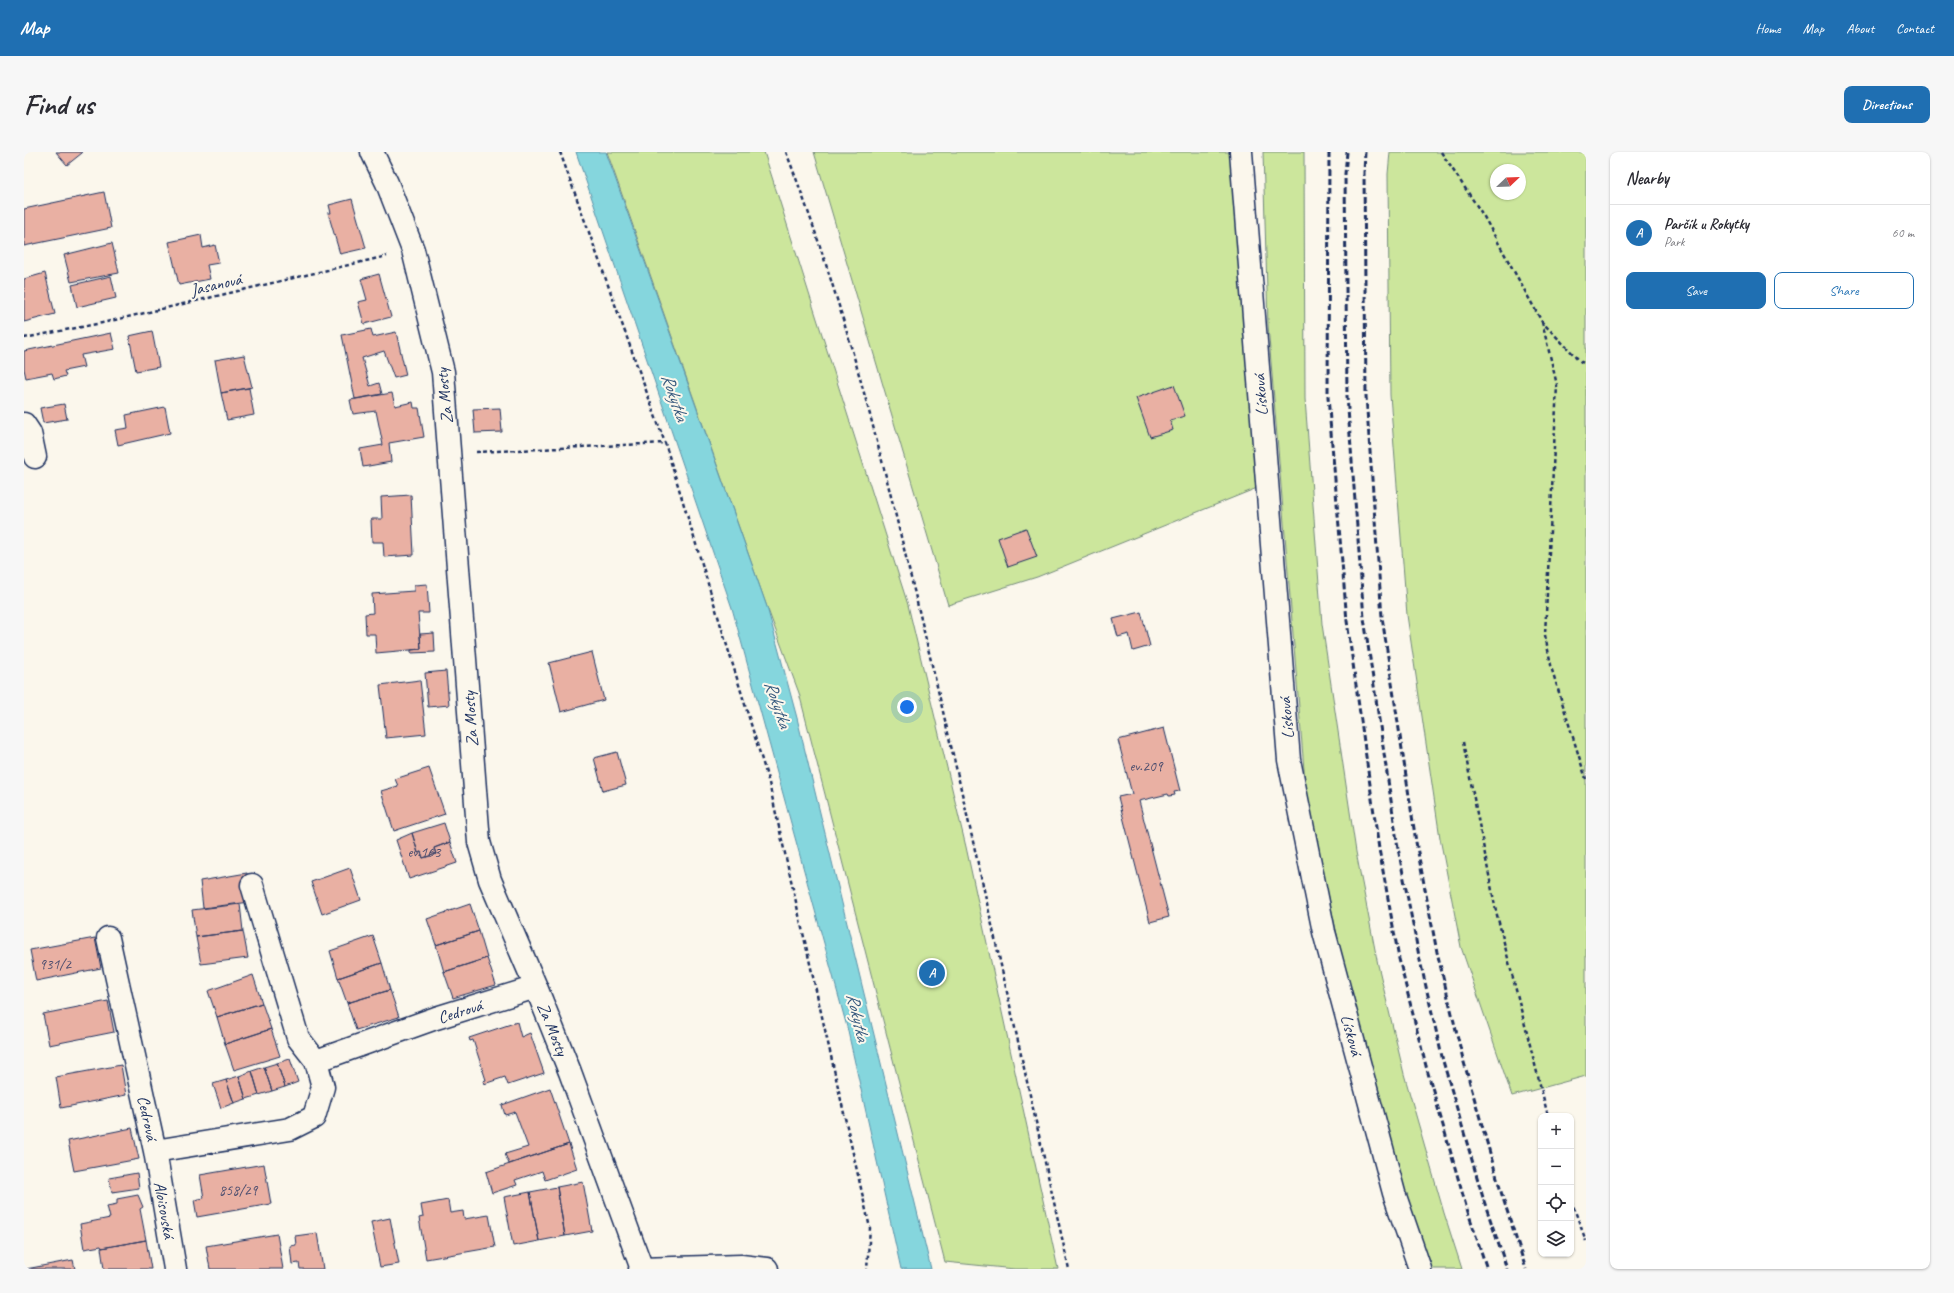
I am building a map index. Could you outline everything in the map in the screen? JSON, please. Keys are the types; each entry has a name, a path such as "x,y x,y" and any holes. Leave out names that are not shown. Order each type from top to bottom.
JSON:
{"street":[{"name":"Za Mosty","path":"372,152 386,182 413,250 443,372 479,842 490,880 536,987 570,1072 642,1269"},
{"name":"Lísková","path":"1241,152 1289,760 1324,932 1394,1193 1420,1269"},
{"path":"24,424 30,433 35,457"},
{"name":"Cedrová","path":"108,938 155,1151 290,1128 314,1117 323,1087 316,1061 298,1038 252,885"},
{"name":"Cedrová","path":"316,1061 436,1018 536,987"},
{"name":"Aloisovská","path":"155,1151 175,1269"},
{"path":"642,1269 741,1266 768,1269"}],"path":[{"path":"560,152 665,443 769,783 870,1228 867,1269"},
{"path":"786,152 846,327 892,497 942,707 1070,1269"},
{"path":"1441,152 1483,215 1542,322 1581,362 1586,363"},
{"name":"Jasanová","path":"24,338 102,323 413,250"},
{"path":"1542,322 1557,385 1545,635 1552,670 1586,779"},
{"path":"450,454 665,443"},
{"path":"1463,742 1496,911 1547,1113"},
{"path":"1574,1208 1586,1241"}],"green space":[{"path":"607,152 764,152 908,605 966,847 1058,1269 1015,1269 945,1262 799,693 767,607"},
{"path":"814,152 1230,152 1262,486 1037,577 948,605"},
{"path":"1263,152 1304,152 1305,399 1322,624 1356,852 1378,965 1404,1074 1444,1213 1462,1269 1420,1269 1394,1193 1306,794 1268,325"},
{"path":"1390,152 1586,152 1586,1076 1512,1096 1461,947 1440,838 1407,615 1390,395 1388,174"}],"water":[{"name":"Rokytka","path":"576,152 606,152 767,607 797,718 931,1269 901,1269 847,1027 732,608"}],"building":[{"path":"56,152 81,152 82,153 67,165"},
{"path":"104,192 111,228 24,246 24,209"},
{"path":"352,199 366,248 340,254 328,213 331,213 329,205"},
{"path":"201,235 203,248 215,245 219,263 207,265 210,279 179,285 169,242"},
{"path":"112,243 119,273 71,282 64,255"},
{"path":"45,273 55,314 24,322 24,279"},
{"path":"379,274 391,317 364,324 358,302 367,300 361,279"},
{"path":"111,276 116,298 77,307 72,285"},
{"path":"371,329 373,337 396,332 406,375 394,378 384,351 362,358 370,386 379,383 382,394 355,399 342,335"},
{"path":"152,331 159,367 136,371 129,336"},
{"path":"111,333 115,349 81,355 84,367 64,371 66,376 54,379 52,373 26,378 24,369 24,351"},
{"path":"244,355 252,387 221,393 215,360"},
{"path":"1174,385 1185,416 1170,420 1173,430 1150,437 1136,398"},
{"path":"249,388 254,415 227,420 221,393"},
{"path":"392,393 395,406 413,402 414,408 419,408 424,437 389,443 391,462 363,467 360,449 383,445 376,411 353,414 350,400"},
{"path":"64,404 67,419 43,423 40,408"},
{"path":"165,407 170,433 118,445 115,430 128,428 126,415"},
{"path":"500,408 502,432 475,433 473,409"},
{"path":"411,495 414,555 384,557 383,542 372,542 371,519 382,519 381,497"},
{"path":"1026,528 1037,557 1008,567 998,538"},
{"path":"427,584 429,613 418,613 421,649 376,653 375,634 366,634 365,614 373,613 372,594 414,591 414,585"},
{"path":"1141,612 1150,646 1133,651 1129,634 1118,637 1113,619"},
{"path":"434,633 435,652 411,653 411,650 421,649 420,634"},
{"path":"592,652 604,700 561,712 549,663"},
{"path":"446,671 449,705 428,707 425,673"},
{"path":"420,680 426,734 386,738 380,685"},
{"path":"1164,728 1180,791 1174,792 1175,795 1169,796 1168,794 1139,801 1169,917 1150,922 1118,797 1132,794 1118,740"},
{"path":"617,752 626,785 603,791 594,758"},
{"path":"429,768 445,814 394,831 381,791 398,786 395,779"},
{"path":"444,823 450,842 434,848 436,854 423,858 421,852 418,853 412,833"},
{"path":"412,833 418,853 421,852 423,858 436,854 434,848 450,842 457,863 409,879 396,840"},
{"path":"350,868 361,900 322,914 311,882"},
{"path":"247,873 250,902 203,908 200,881"},
{"path":"240,904 243,931 196,937 192,910"},
{"path":"470,904 479,931 436,945 427,919"},
{"path":"243,931 248,958 201,964 196,937"},
{"path":"479,931 487,958 444,972 436,945"},
{"path":"373,936 382,963 338,978 330,951"},
{"path":"95,938 101,968 36,981 30,950"},
{"path":"487,958 496,985 453,998 444,972"},
{"path":"382,963 390,990 347,1003 338,978"},
{"path":"253,975 262,1003 217,1017 208,991"},
{"path":"390,990 399,1017 356,1030 347,1003"},
{"path":"108,1001 114,1032 49,1045 43,1014"},
{"path":"262,1003 271,1029 225,1044 217,1017"},
{"path":"517,1022 521,1037 530,1033 544,1073 508,1085 505,1077 484,1084 483,1081 486,1080 473,1040 470,1041 469,1038"},
{"path":"271,1029 280,1056 234,1070 225,1044"},
{"path":"290,1059 298,1082 285,1087 277,1063"},
{"path":"277,1063 285,1087 272,1091 264,1067"},
{"path":"121,1065 126,1095 61,1108 56,1077"},
{"path":"264,1067 272,1091 259,1095 252,1071"},
{"path":"252,1071 259,1095 246,1099 239,1076"},
{"path":"239,1076 246,1099 234,1103 226,1080"},
{"path":"226,1080 234,1103 221,1108 213,1084"},
{"path":"550,1088 569,1144 509,1164 505,1154 528,1147 515,1112 505,1115 502,1105"},
{"path":"132,1128 139,1159 74,1171 68,1141"},
{"path":"569,1144 577,1169 545,1180 542,1171 515,1180 517,1185 492,1193 486,1172"},
{"path":"264,1164 271,1204 197,1217 194,1200 204,1198 200,1175"},
{"path":"137,1173 139,1188 112,1192 109,1178"},
{"path":"583,1182 592,1231 565,1236 557,1187"},
{"path":"557,1187 565,1236 539,1241 530,1192"},
{"path":"530,1192 539,1241 513,1246 504,1197"},
{"path":"138,1195 143,1207 140,1209 146,1240 102,1248 101,1246 84,1249 80,1224 110,1218 107,1206 117,1204 117,1199"},
{"path":"448,1200 450,1213 463,1211 464,1219 489,1215 495,1247 426,1259 419,1218 423,1217 421,1205"},
{"path":"390,1218 399,1264 380,1267 371,1222"},
{"path":"317,1233 323,1269 300,1269 299,1263 292,1264 290,1246 296,1245 295,1236"},
{"path":"277,1234 283,1269 210,1269 206,1246"},
{"path":"146,1240 151,1269 104,1269 101,1248"},
{"path":"73,1260 75,1269 26,1269"}],"railway":[{"path":"1329,152 1328,397 1347,621 1379,849 1399,959 1426,1066 1466,1206 1487,1269"},
{"path":"1347,152 1345,174 1347,396 1364,618 1398,848 1419,956 1443,1061 1484,1201 1507,1269"},
{"path":"1365,152 1366,396 1382,617 1416,842 1437,952 1463,1059 1502,1195 1526,1269"}],"place":[{"name":"Parčík u Rokytky","path":"932,973"}]}
